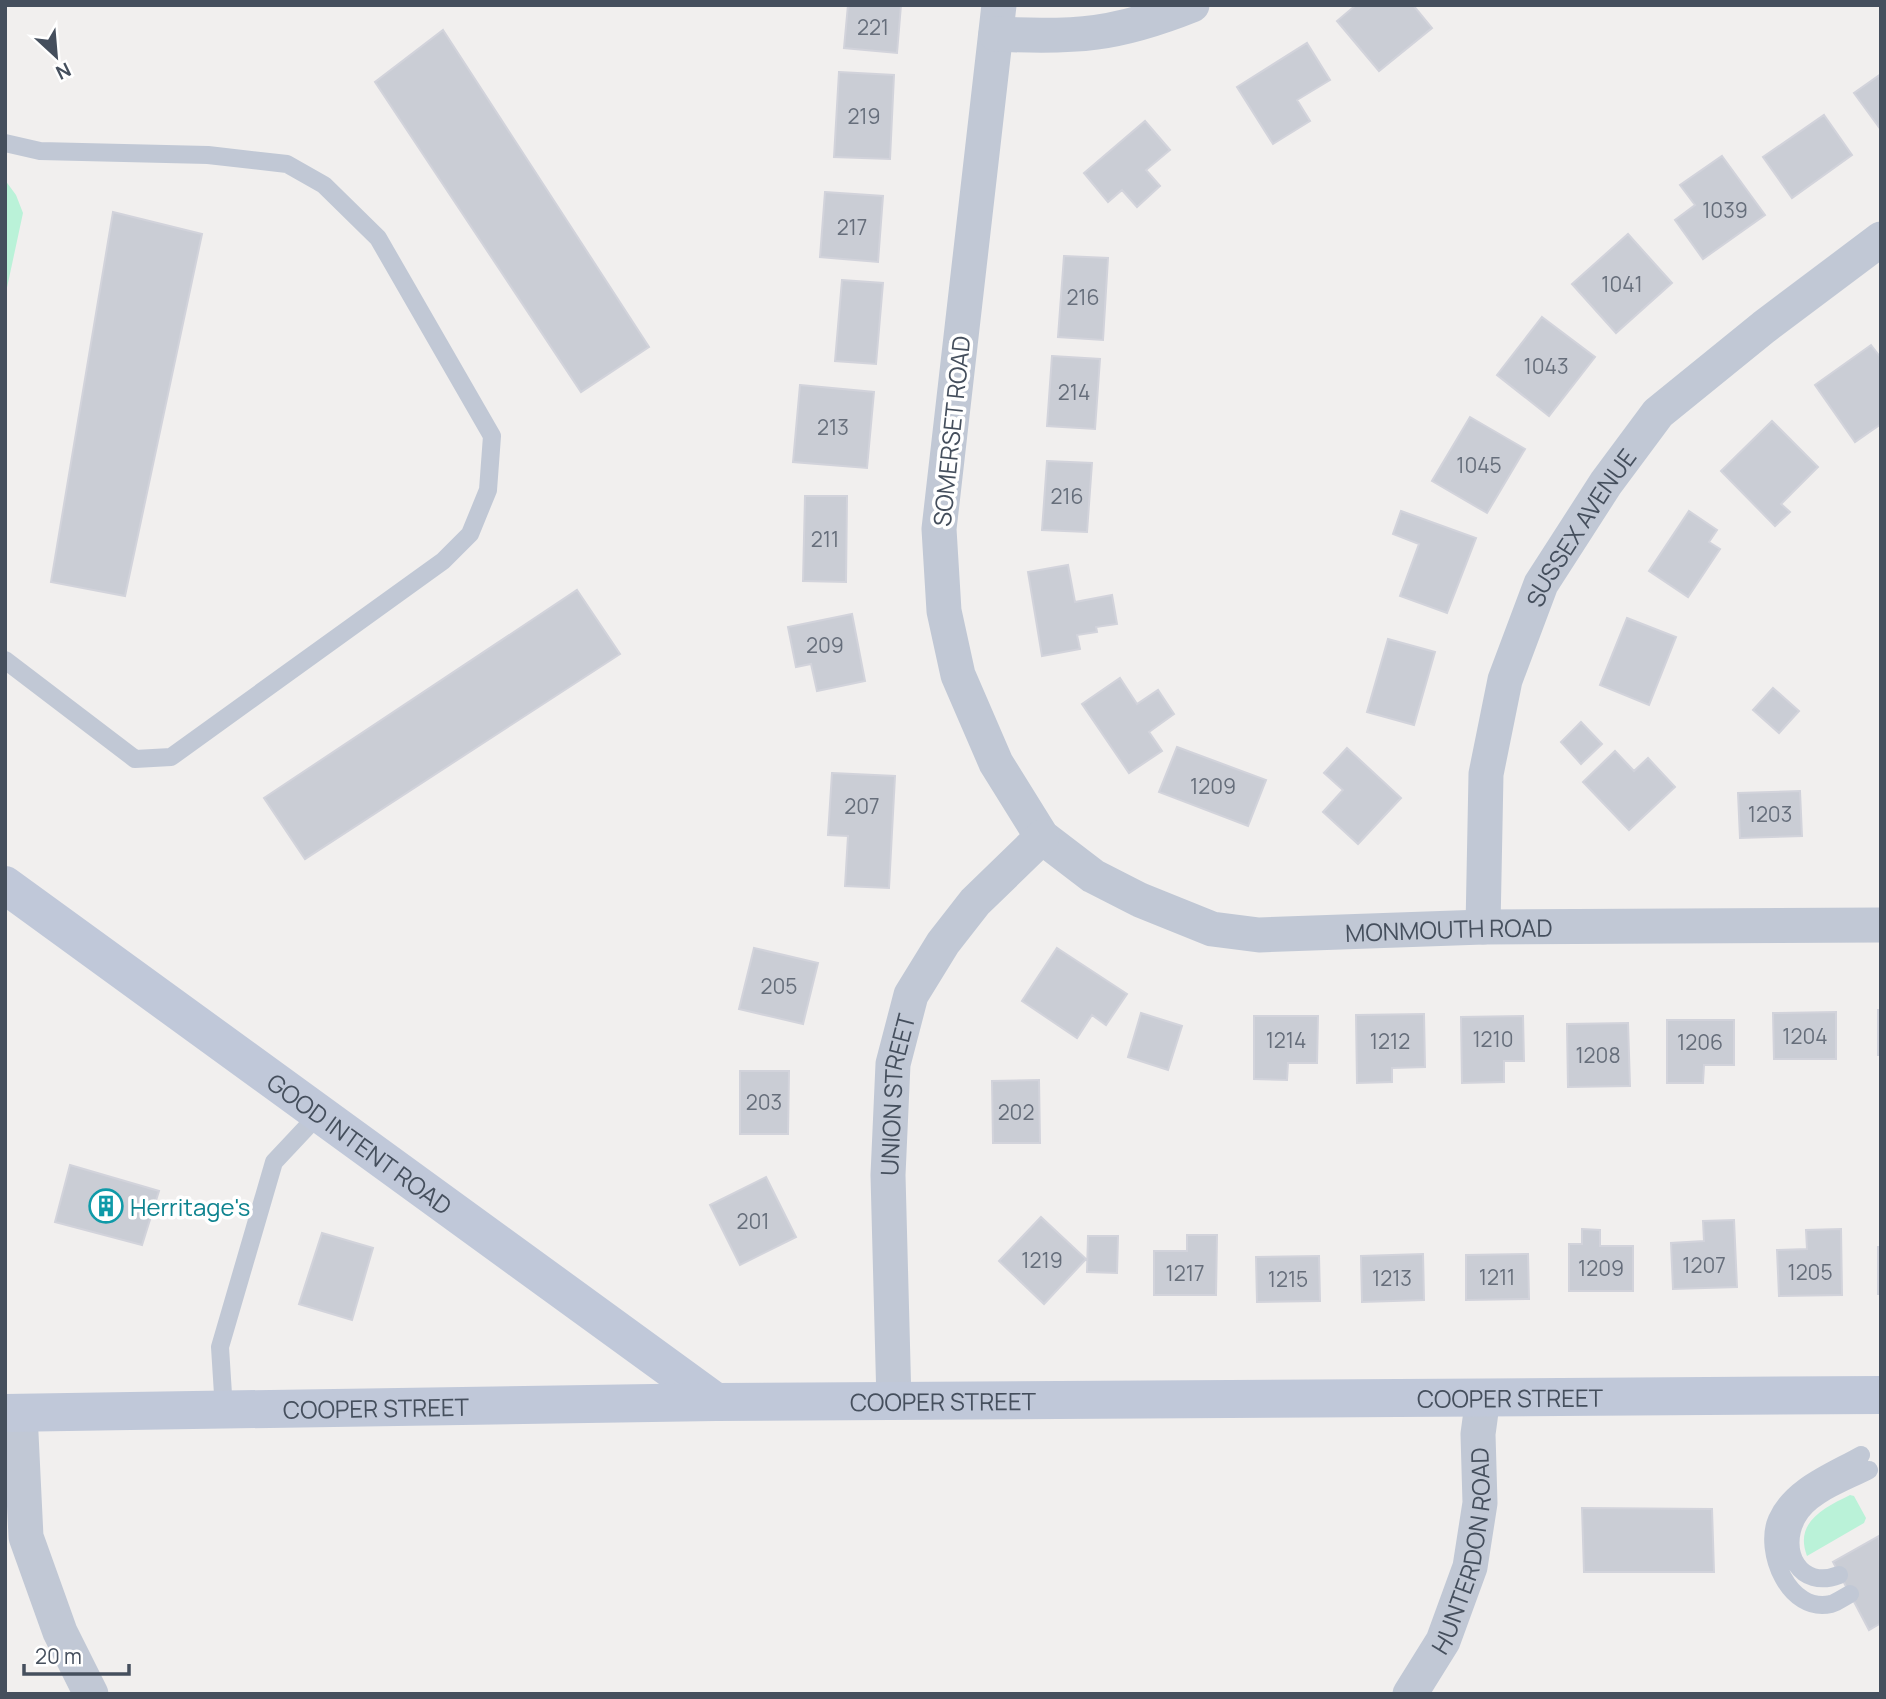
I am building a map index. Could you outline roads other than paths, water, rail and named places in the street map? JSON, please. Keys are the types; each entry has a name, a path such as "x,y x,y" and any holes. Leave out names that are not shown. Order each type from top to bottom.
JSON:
{"main road":[{"name":"GOOD INTENT ROAD","path":"5,885 716,1402"},
{"name":"COOPER STREET","path":"13,1413 716,1402 1881,1395"}],"street":[{"path":"998,19 1093,35 1147,23 1192,5"},
{"name":"SOMERSET ROAD","path":"998,19 939,529 944,611 958,675 996,763 1042,837"},
{"name":"SUSSEX AVENUE","path":"1483,928 1486,774 1505,680 1541,584 1606,483 1658,413 1763,327 1881,239"},
{"name":"MONMOUTH ROAD","path":"1042,837 1093,876 1212,929 1259,935 1483,928 1881,925"},
{"name":"UNION STREET","path":"894,1402 888,1175 896,1053 911,995 943,943 975,902 1042,837"},
{"name":"HUNTERDON ROAD","path":"1410,1694 1443,1641 1470,1567 1480,1503 1478,1434 1483,1397"},
{"path":"13,1413 26,1537 60,1632 91,1694"}],"lane":[{"path":"5,143 40,150 208,155 287,164 324,185 377,238 492,436 488,490 470,534 443,561 171,757 135,760 96,733 5,660"},
{"path":"224,1410 220,1348 274,1162 320,1113"},
{"path":"1839,1575 1819,1580 1810,1578 1801,1571 1791,1546 1792,1530 1797,1516 1810,1503 1865,1463 1796,1495 1777,1520 1772,1544 1790,1588 1808,1602 1830,1604 1850,1594"}],"place":[{"name":"Herritage's","path":"106,1206"}]}
